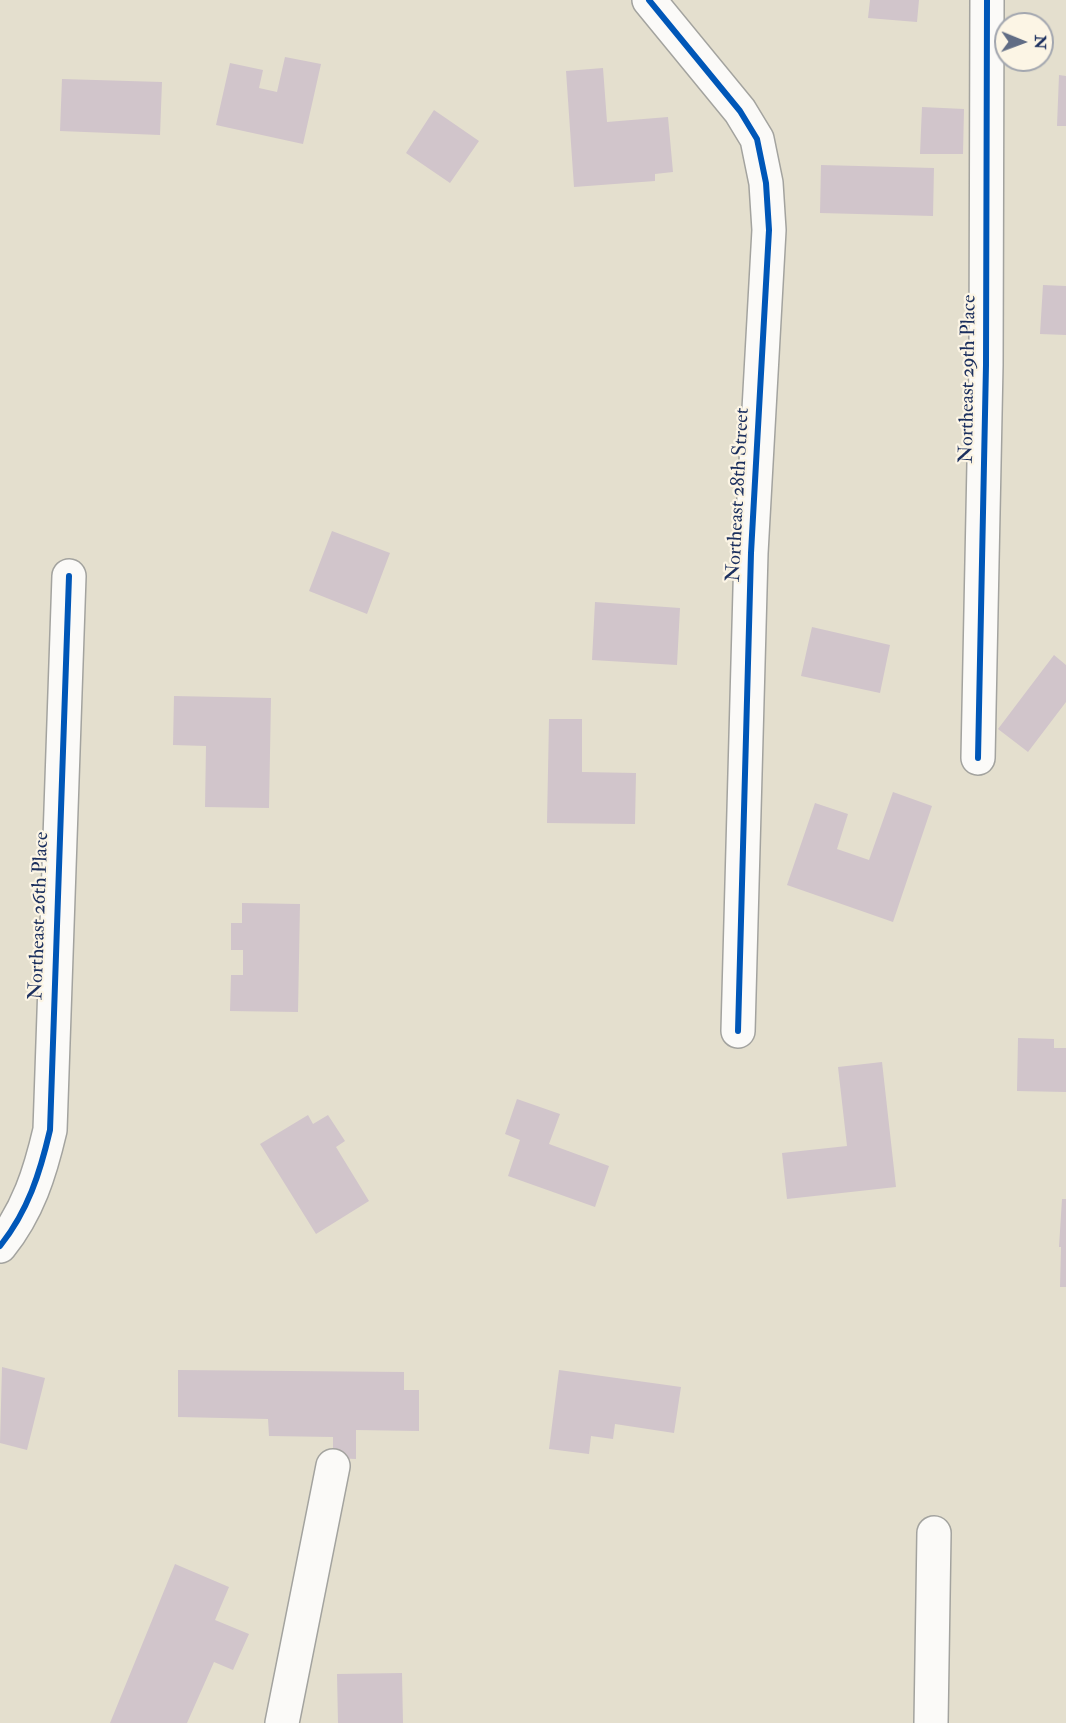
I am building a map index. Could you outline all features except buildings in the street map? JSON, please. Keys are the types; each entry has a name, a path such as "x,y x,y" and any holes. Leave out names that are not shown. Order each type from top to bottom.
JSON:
{"street":[{"name":"Northeast 28th Street","path":"649,0 740,111 757,139 766,183 769,230 752,553 738,1031"},
{"name":"Northeast 29th Place","path":"978,758 986,353 987,0"},
{"name":"Northeast 26th Place","path":"0,1246 14,1229 37,1181 50,1130 69,576"},
{"path":"282,1723 333,1466"},
{"path":"931,1723 934,1533"}],"cycle path":[{"path":"649,0 740,111 757,139 766,183 769,230 751,553 738,1031"},
{"path":"978,758 986,365 987,0"},
{"path":"0,1246 10,1233 32,1191 50,1130 69,576"}]}
